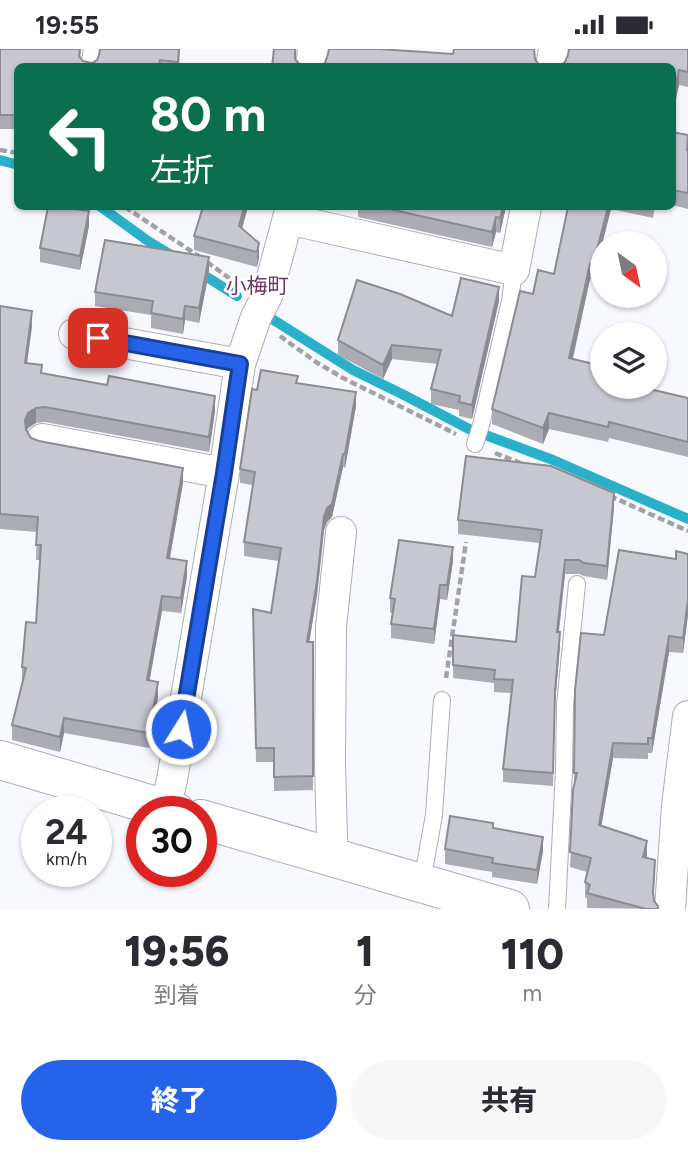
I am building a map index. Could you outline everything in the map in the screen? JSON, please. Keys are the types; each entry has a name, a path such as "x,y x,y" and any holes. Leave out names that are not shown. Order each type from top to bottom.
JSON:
{"street":[{"path":"171,796 240,364 256,317 267,296 289,213 514,270 525,210"},
{"path":"74,334 240,364"},
{"path":"42,439 224,473"},
{"path":"329,855 332,839 331,627 341,532"},
{"path":"670,909 677,807 688,716"},
{"path":"0,760 126,797"},
{"path":"217,824 510,909"}],"lane":[{"path":"475,444 510,301 514,270"},
{"path":"557,909 565,705 577,584"},
{"path":"422,882 434,815 442,700"}],"path":[{"path":"129,210 243,289"},
{"path":"442,700 466,542"}],"building":[{"path":"0,49 80,49 79,56 83,61 92,63 14,63 14,115 0,115"},
{"path":"100,49 179,49 178,62 160,60 160,63 92,63 97,60"},
{"path":"274,49 295,49 295,59 298,63 272,63"},
{"path":"329,49 453,54 454,49 534,49 538,63 325,63"},
{"path":"569,49 688,49 688,72 679,70 676,84 676,63 564,63"},
{"path":"676,133 688,135 688,193 676,191"},
{"path":"47,210 89,211 80,256 40,248"},
{"path":"202,210 243,210 239,226 259,243 257,252 194,236"},
{"path":"393,210 502,210 500,218 496,217 492,232"},
{"path":"567,210 607,210 602,231 590,231 590,264 569,358 590,363 590,399 667,399 667,393 688,398 688,442 609,422 608,427 549,413 543,428 492,409 520,291 533,294 538,270 554,274"},
{"path":"105,240 209,257 199,308 185,306 183,319 151,313 153,301 95,292"},
{"path":"461,278 499,287 472,405 459,402 460,396 431,389 441,350 392,345 383,365 338,340 357,280 400,294 452,316"},
{"path":"0,306 32,311 25,363 42,365 41,373 107,385 109,376 215,396 209,437 45,407 28,413 25,420 26,430 31,438 39,441 183,468 167,558 187,561 181,598 162,596 147,680 158,682 149,733 64,718 60,737 12,725 26,668 22,667 26,622 36,623 41,545 36,545 38,517 0,514"},
{"path":"261,370 298,376 296,383 356,392 345,454 332,504 324,516 307,642 313,642 313,776 274,777 274,748 256,748 253,609 271,613 281,548 244,542 255,472 240,469 252,389 257,390"},
{"path":"466,456 551,466 614,493 607,566 565,560 557,632 560,632 553,773 503,769 513,680 494,679 495,670 453,665 453,635 516,642 522,576 535,577 542,530 458,520"},
{"path":"399,540 453,547 447,585 440,585 434,629 391,624 395,599 390,598"},
{"path":"619,550 676,559 676,551 688,554 688,600 683,638 669,636 652,738 648,738 648,744 613,743 599,825 647,841 643,857 655,860 653,893 658,909 646,909 587,893 590,885 585,882 591,858 570,852 573,790 577,773 574,773 575,690 581,633 604,635"},
{"path":"450,816 493,823 493,828 543,837 537,870 492,863 493,858 445,849"}],"waterway":[{"path":"0,160 14,164"},
{"path":"105,210 171,255"},
{"path":"199,272 237,296"},
{"path":"272,319 353,370 469,429 553,460 688,519"}],"district":[{"name":"小梅町","path":"257,286"}],"route":[{"path":"98,338 240,364 181,729"}]}
